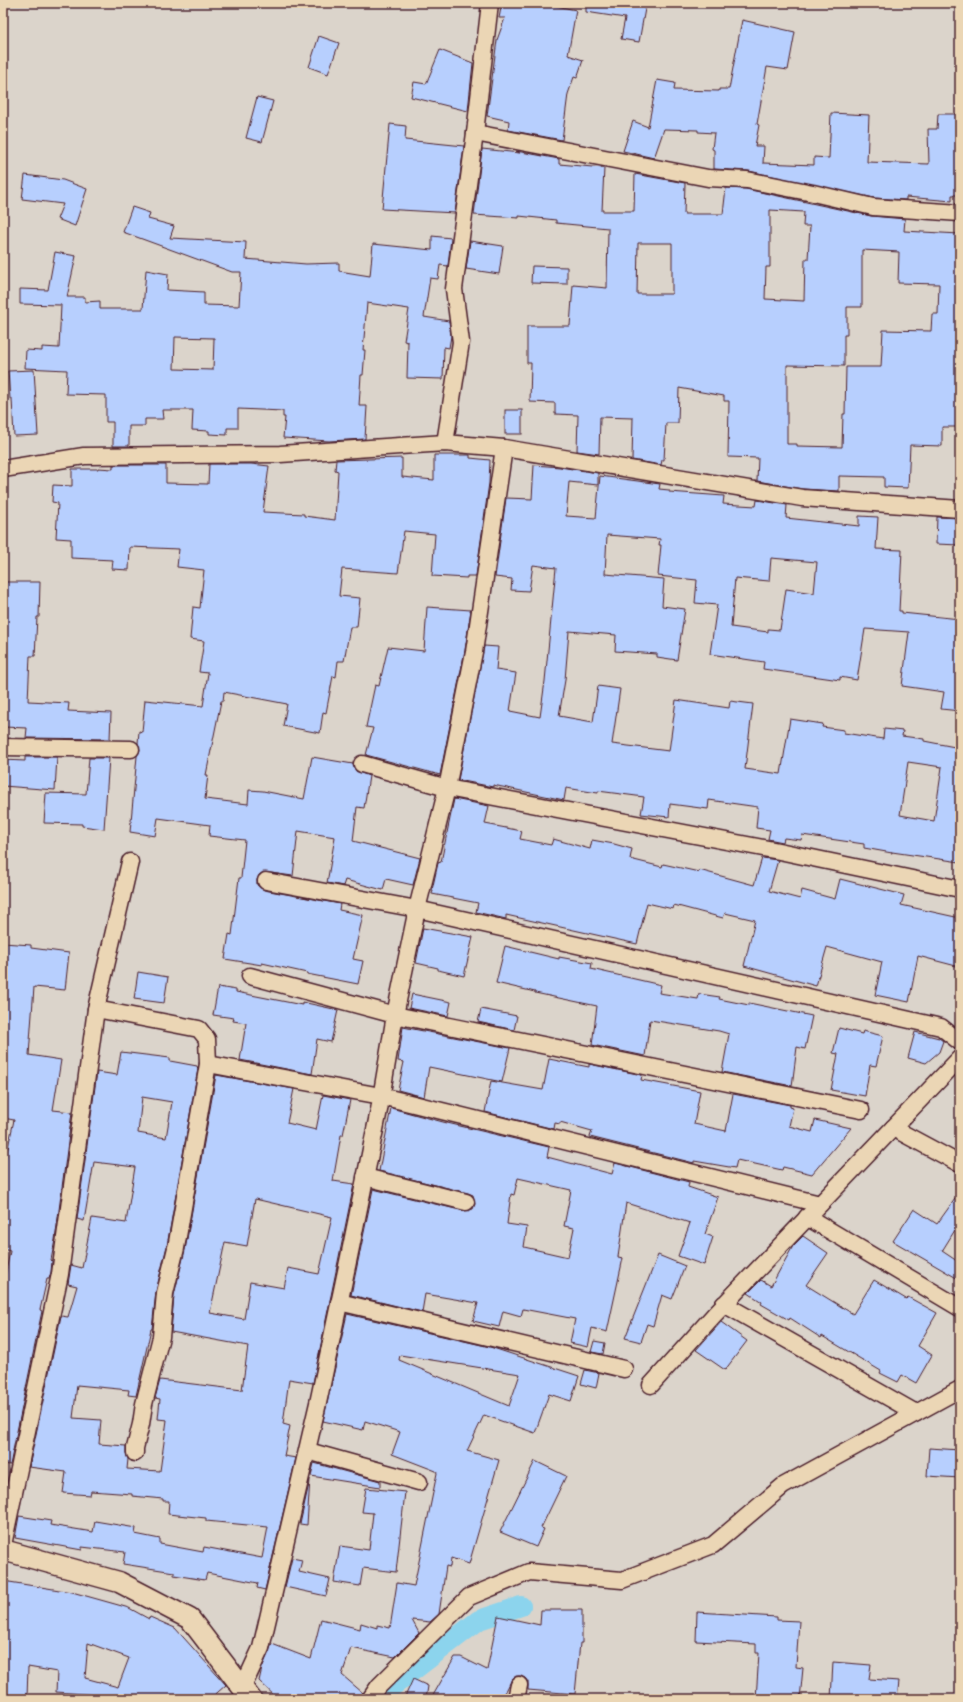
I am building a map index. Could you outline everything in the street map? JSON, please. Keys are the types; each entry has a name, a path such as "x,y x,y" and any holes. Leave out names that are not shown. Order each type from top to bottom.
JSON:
{"street":[{"path":"445,443 461,342 454,289 475,134 490,3"},
{"path":"475,134 708,178 747,180 873,207 960,213"},
{"path":"3,469 84,456 280,454 445,443 504,448 802,498 960,509"},
{"path":"247,1693 261,1648 308,1450 382,1096 395,1016 418,909 447,788 474,652 504,448"},
{"path":"3,747 131,749"},
{"path":"362,764 447,788 779,851 960,889"},
{"path":"3,1545 60,1274 96,1009 130,862"},
{"path":"266,881 418,909 941,1027 960,1042"},
{"path":"250,976 395,1016 861,1110"},
{"path":"96,1009 199,1029 207,1039 208,1064 176,1248 165,1293 161,1337 144,1404 135,1454"},
{"path":"651,1385 724,1304 960,1058"},
{"path":"208,1064 382,1096 820,1204"},
{"path":"893,1128 960,1164"},
{"path":"365,1177 466,1202"},
{"path":"807,1217 960,1308"},
{"path":"339,1302 624,1369"},
{"path":"724,1304 916,1413"},
{"path":"370,1699 380,1686 468,1597 529,1572 622,1580 713,1545 783,1486 960,1389"},
{"path":"308,1450 420,1482"},
{"path":"3,1550 119,1582 190,1619 247,1693"}],"building":[{"path":"502,3 541,3 576,10 568,55 583,60 577,78 574,77 568,94 562,140 508,130 509,121 487,116 497,40 505,18 499,18"},
{"path":"586,3 646,3 639,42 621,39 625,18 586,12"},
{"path":"742,20 795,32 788,70 767,67 757,124 759,125 755,146 764,146 763,163 814,165 814,157 829,158 831,113 869,115 867,162 929,164 928,129 937,129 938,114 957,114 957,131 960,131 960,195 952,195 952,201 906,197 906,200 874,198 749,171 714,169 714,150 712,149 714,133 698,132 698,130 664,129 654,158 623,151 633,121 648,127 657,80 675,83 674,90 719,91 719,89 729,89"},
{"path":"319,36 339,43 328,74 309,67"},
{"path":"440,50 473,63 468,111 411,97 414,82 426,84"},
{"path":"257,97 273,101 262,142 246,138"},
{"path":"390,124 406,126 405,140 464,146 455,213 382,209"},
{"path":"482,149 520,153 516,151 559,159 559,164 604,168 602,211 634,211 635,174 685,183 684,214 723,214 726,188 746,189 871,216 905,219 904,231 960,234 960,427 942,427 942,446 910,445 908,488 884,487 884,477 839,476 839,491 803,489 757,481 758,458 728,457 729,401 724,401 724,396 679,388 678,423 666,423 664,460 662,460 661,465 632,460 633,418 600,417 599,454 577,451 578,415 555,414 555,403 530,402 531,363 527,363 527,326 570,326 573,285 607,288 608,228 556,223 556,220 519,216 519,218 474,215","holes":["770,210 804,212 803,226 810,226 808,259 805,259 804,301 765,299 766,267 770,267","638,243 672,243 672,294 637,294","862,250 899,252 898,283 939,284 938,314 932,314 931,331 883,330 881,367 846,367 845,414 843,414 842,447 797,446 797,444 787,444 787,365 844,366 844,335 847,335 847,307 862,307"]},
{"path":"25,175 63,180 87,189 75,226 57,219 63,204 22,199"},
{"path":"132,207 150,213 148,219 174,226 170,238 246,242 245,259 306,264 339,263 339,271 370,276 373,244 432,250 432,236 451,238 448,266 440,265 438,279 430,278 424,317 449,321 451,336 449,348 444,347 443,379 407,378 408,342 404,341 409,309 367,303 363,350 365,350 363,375 361,375 359,406 367,406 365,439 329,441 283,438 285,417 283,417 283,411 238,409 238,428 227,428 227,435 209,434 209,431 192,430 193,410 162,410 163,419 145,419 145,426 129,426 129,446 113,446 113,422 106,422 106,395 66,394 67,370 25,368 26,350 42,351 42,347 59,348 61,305 20,304 20,289 48,290 55,252 76,256 67,297 85,297 85,302 100,301 100,309 143,309 146,270 168,274 167,290 204,292 204,305 239,306 241,272 232,272 123,232","holes":["175,337 214,338 213,370 174,369"]},
{"path":"470,241 503,246 499,274 466,269"},
{"path":"532,266 567,267 567,284 531,283"},
{"path":"34,370 38,435 14,436 12,399 10,399 8,371"},
{"path":"505,410 522,410 522,434 505,434"},
{"path":"434,455 470,455 470,458 490,460 489,483 476,576 467,576 467,578 432,576 435,534 404,531 398,573 342,569 339,596 360,598 357,627 350,627 344,661 338,661 336,677 333,676 326,713 323,712 320,733 283,726 287,704 224,692 206,775 208,775 205,799 248,804 249,790 263,791 304,799 312,757 353,764 356,771 369,776 364,808 357,807 353,841 420,858 413,885 386,879 383,890 345,880 343,886 327,883 335,837 298,831 293,876 263,872 259,875 257,885 264,890 340,904 339,910 363,915 353,959 363,961 358,984 262,963 262,965 225,959 229,934 232,935 245,840 209,836 210,825 158,818 155,836 130,832 137,756 140,750 138,743 139,731 142,732 145,700 203,706 208,673 199,672 204,641 190,639 193,607 200,608 204,570 177,567 179,549 130,547 129,570 112,569 113,560 71,558 71,539 56,538 58,503 52,502 53,485 72,486 72,469 113,469 113,465 166,465 166,483 208,484 209,464 251,464 269,466 263,512 304,514 304,516 335,520 338,471 335,470 336,460 402,458 402,477 434,480"},
{"path":"534,465 560,467 598,473 598,485 569,482 566,516 596,518 600,476 660,484 659,489 669,490 669,492 724,496 723,504 756,506 757,500 787,505 786,518 859,526 859,516 878,517 876,549 902,550 899,611 902,611 902,613 960,619 960,711 941,709 944,692 902,686 909,632 865,629 857,680 840,677 840,680 763,669 764,662 710,654 717,605 695,603 697,580 658,576 661,545 659,545 660,539 607,535 605,574 664,579 662,606 685,609 677,660 657,657 657,654 615,651 616,635 569,631 565,680 559,716 593,722 598,686 620,689 612,744 669,751 676,700 729,708 730,701 753,704 745,769 781,774 790,719 823,724 822,727 844,730 844,733 883,739 884,729 903,731 902,736 924,739 924,741 960,748 960,782 955,808 960,808 960,862 892,853 864,848 864,844 802,835 801,840 784,838 783,842 768,839 770,830 756,828 758,807 709,800 708,809 670,804 669,817 641,814 644,797 598,791 598,793 566,788 564,800 493,785 493,787 458,780 484,646 498,647 496,670 516,673 510,711 540,717 556,568 533,565 529,591 511,590 512,579 495,577 506,498 532,499","holes":["771,558 817,562 814,593 786,589 780,630 768,629 768,632 731,627 735,578 769,581","908,762 942,767 934,821 900,815"]},
{"path":"937,517 960,518 960,545 936,544"},
{"path":"3,582 40,582 39,617 37,617 35,656 30,656 28,701 69,703 68,711 111,713 110,739 26,738 27,728 3,727"},
{"path":"427,607 471,610 465,650 440,775 366,755 373,728 366,727 375,685 379,686 388,647 424,651"},
{"path":"25,757 57,757 55,790 3,786 3,760 25,761"},
{"path":"89,758 109,758 104,829 82,826 82,824 44,823 46,793 86,794"},
{"path":"454,799 489,806 485,824 522,831 520,839 551,845 553,839 590,849 592,840 614,844 632,849 630,859 662,867 663,864 699,872 699,870 754,885 762,858 778,860 769,891 800,899 802,890 835,899 840,879 904,895 901,905 960,918 960,967 918,956 909,1002 875,995 882,962 827,947 816,986 744,966 755,920 725,913 723,918 674,905 673,909 647,903 637,944 506,915 506,919 476,912 478,903 432,894 438,863 441,862"},
{"path":"423,928 473,937 464,976 416,963"},
{"path":"3,943 31,945 31,948 69,953 65,990 34,987 29,1055 61,1060 53,1110 72,1112 51,1260 51,1272 49,1279 47,1279 40,1310 42,1311 10,1465 3,1464 3,1287 10,1251 3,1249 3,1170 14,1120 3,1118"},
{"path":"505,946 559,959 559,957 592,963 591,969 661,985 659,993 698,999 699,994 720,997 719,999 749,1005 749,1003 812,1016 805,1049 797,1047 792,1086 722,1072 729,1034 719,1031 650,1020 645,1056 592,1045 597,1006 496,983"},
{"path":"138,972 168,977 164,1003 134,999"},
{"path":"218,987 302,1005 302,1002 338,1010 331,1042 317,1039 312,1074 240,1060 246,1023 233,1021 234,1018 213,1015"},
{"path":"412,994 451,1002 448,1016 409,1008"},
{"path":"481,1009 517,1016 514,1030 478,1022"},
{"path":"403,1027 510,1048 502,1082 429,1067 424,1097 398,1090 404,1062 398,1061"},
{"path":"839,1028 862,1034 863,1031 883,1036 876,1066 870,1065 865,1096 831,1090 838,1054 833,1053"},
{"path":"915,1032 939,1038 943,1041 939,1052 926,1063 908,1058"},
{"path":"121,1052 170,1058 170,1061 197,1066 198,1069 167,1246 156,1291 152,1329 136,1396 128,1395 129,1390 77,1385 73,1418 101,1420 99,1444 126,1446 128,1459 127,1469 160,1471 167,1420 158,1419 160,1399 155,1398 160,1380 242,1390 248,1346 171,1332 174,1295 185,1250 216,1075 294,1089 287,1123 316,1130 323,1095 350,1100 343,1135 341,1135 333,1181 354,1184 313,1383 289,1379 283,1424 290,1426 284,1456 296,1458 265,1590 257,1588 258,1583 207,1573 205,1580 174,1575 174,1572 123,1564 125,1552 82,1547 82,1550 15,1538 19,1516 51,1521 50,1525 93,1532 95,1521 136,1528 135,1534 160,1539 160,1544 203,1552 204,1547 262,1558 268,1527 206,1521 206,1518 168,1514 169,1501 163,1501 163,1499 132,1496 132,1494 91,1491 90,1495 63,1493 66,1472 29,1467 61,1316 68,1317 77,1286 68,1284 71,1265 82,1268 92,1218 126,1223 135,1167 94,1162 84,1221 77,1219 97,1072 117,1075","holes":["142,1097 172,1102 166,1138 138,1133","255,1199 332,1217 319,1274 288,1268 284,1288 250,1282 244,1319 210,1313 225,1242 247,1246"]},
{"path":"549,1059 589,1067 589,1064 642,1075 641,1080 700,1091 694,1124 726,1131 733,1094 790,1105 790,1107 793,1108 789,1126 812,1132 815,1120 851,1128 812,1174 783,1167 782,1170 737,1160 735,1168 694,1161 694,1163 590,1137 592,1131 560,1122 560,1124 555,1123 554,1129 485,1112 491,1081 543,1090"},
{"path":"391,1108 549,1147 547,1157 612,1174 615,1163 689,1182 688,1187 718,1197 705,1234 713,1237 704,1265 678,1256 690,1223 626,1203 618,1257 623,1258 607,1332 592,1328 588,1347 570,1343 575,1319 523,1309 521,1316 503,1311 499,1327 473,1321 478,1303 425,1294 422,1312 351,1295 373,1189 464,1211 473,1209 475,1204 473,1195 468,1193 379,1171","holes":["518,1178 571,1190 564,1226 574,1228 568,1257 524,1247 527,1227 507,1224 511,1194 514,1195"]},
{"path":"960,1192 960,1222 942,1251 960,1263 960,1280 893,1241 914,1209 937,1224"},
{"path":"803,1236 828,1253 806,1285 853,1314 874,1280 906,1299 908,1297 937,1313 918,1346 932,1355 916,1383 902,1375 898,1382 880,1373 881,1371 822,1336 821,1338 790,1318 789,1320 761,1304 762,1302 748,1293 761,1280 771,1286 793,1246"},
{"path":"658,1255 685,1266 672,1299 662,1295 653,1326 647,1324 641,1342 625,1338"},
{"path":"347,1314 490,1347 579,1376 571,1401 549,1394 535,1433 484,1415 467,1451 499,1460 469,1564 451,1558 450,1567 446,1566 439,1614 430,1622 412,1620 419,1633 395,1657 351,1648 342,1675 363,1693 361,1699 278,1699 259,1681 262,1668 272,1644 311,1659 321,1619 360,1629 361,1623 377,1628 377,1625 390,1628 397,1583 414,1586 437,1473 436,1471 392,1454 400,1432 365,1421 363,1430 323,1421","holes":["400,1355 520,1374 509,1406 399,1360"]},
{"path":"721,1322 747,1341 725,1370 696,1350"},
{"path":"594,1341 605,1343 603,1354 591,1352"},
{"path":"585,1370 599,1373 596,1388 581,1384"},
{"path":"929,1448 960,1450 960,1478 927,1476"},
{"path":"535,1461 566,1476 541,1528 544,1529 536,1547 500,1532"},
{"path":"314,1463 380,1481 380,1487 311,1476"},
{"path":"310,1479 307,1525 300,1524"},
{"path":"366,1488 405,1492 396,1572 363,1568 360,1586 334,1582 340,1546 369,1550 373,1513 362,1512"},
{"path":"292,1558 302,1560 299,1572 330,1579 326,1596 285,1587"},
{"path":"3,1581 72,1592 129,1608 149,1619 150,1617 175,1628 226,1685 210,1699 96,1699 98,1695 56,1692 57,1672 28,1667 27,1698 3,1697","holes":["88,1643 129,1658 118,1687 85,1678"]},
{"path":"541,1610 582,1610 582,1643 580,1643 575,1694 528,1690 528,1682 525,1678 516,1676 512,1679 502,1699 431,1699 455,1657 461,1657 487,1670 498,1616 540,1625"},
{"path":"697,1612 777,1617 777,1620 799,1621 796,1667 803,1668 800,1699 756,1699 759,1653 756,1653 756,1644 696,1641"},
{"path":"833,1662 871,1665 869,1679 899,1681 897,1699 831,1699"},
{"path":"413,1679 428,1686 426,1699 404,1699"}],"waterway":[{"path":"382,1699 388,1690 479,1620 521,1606"}]}
